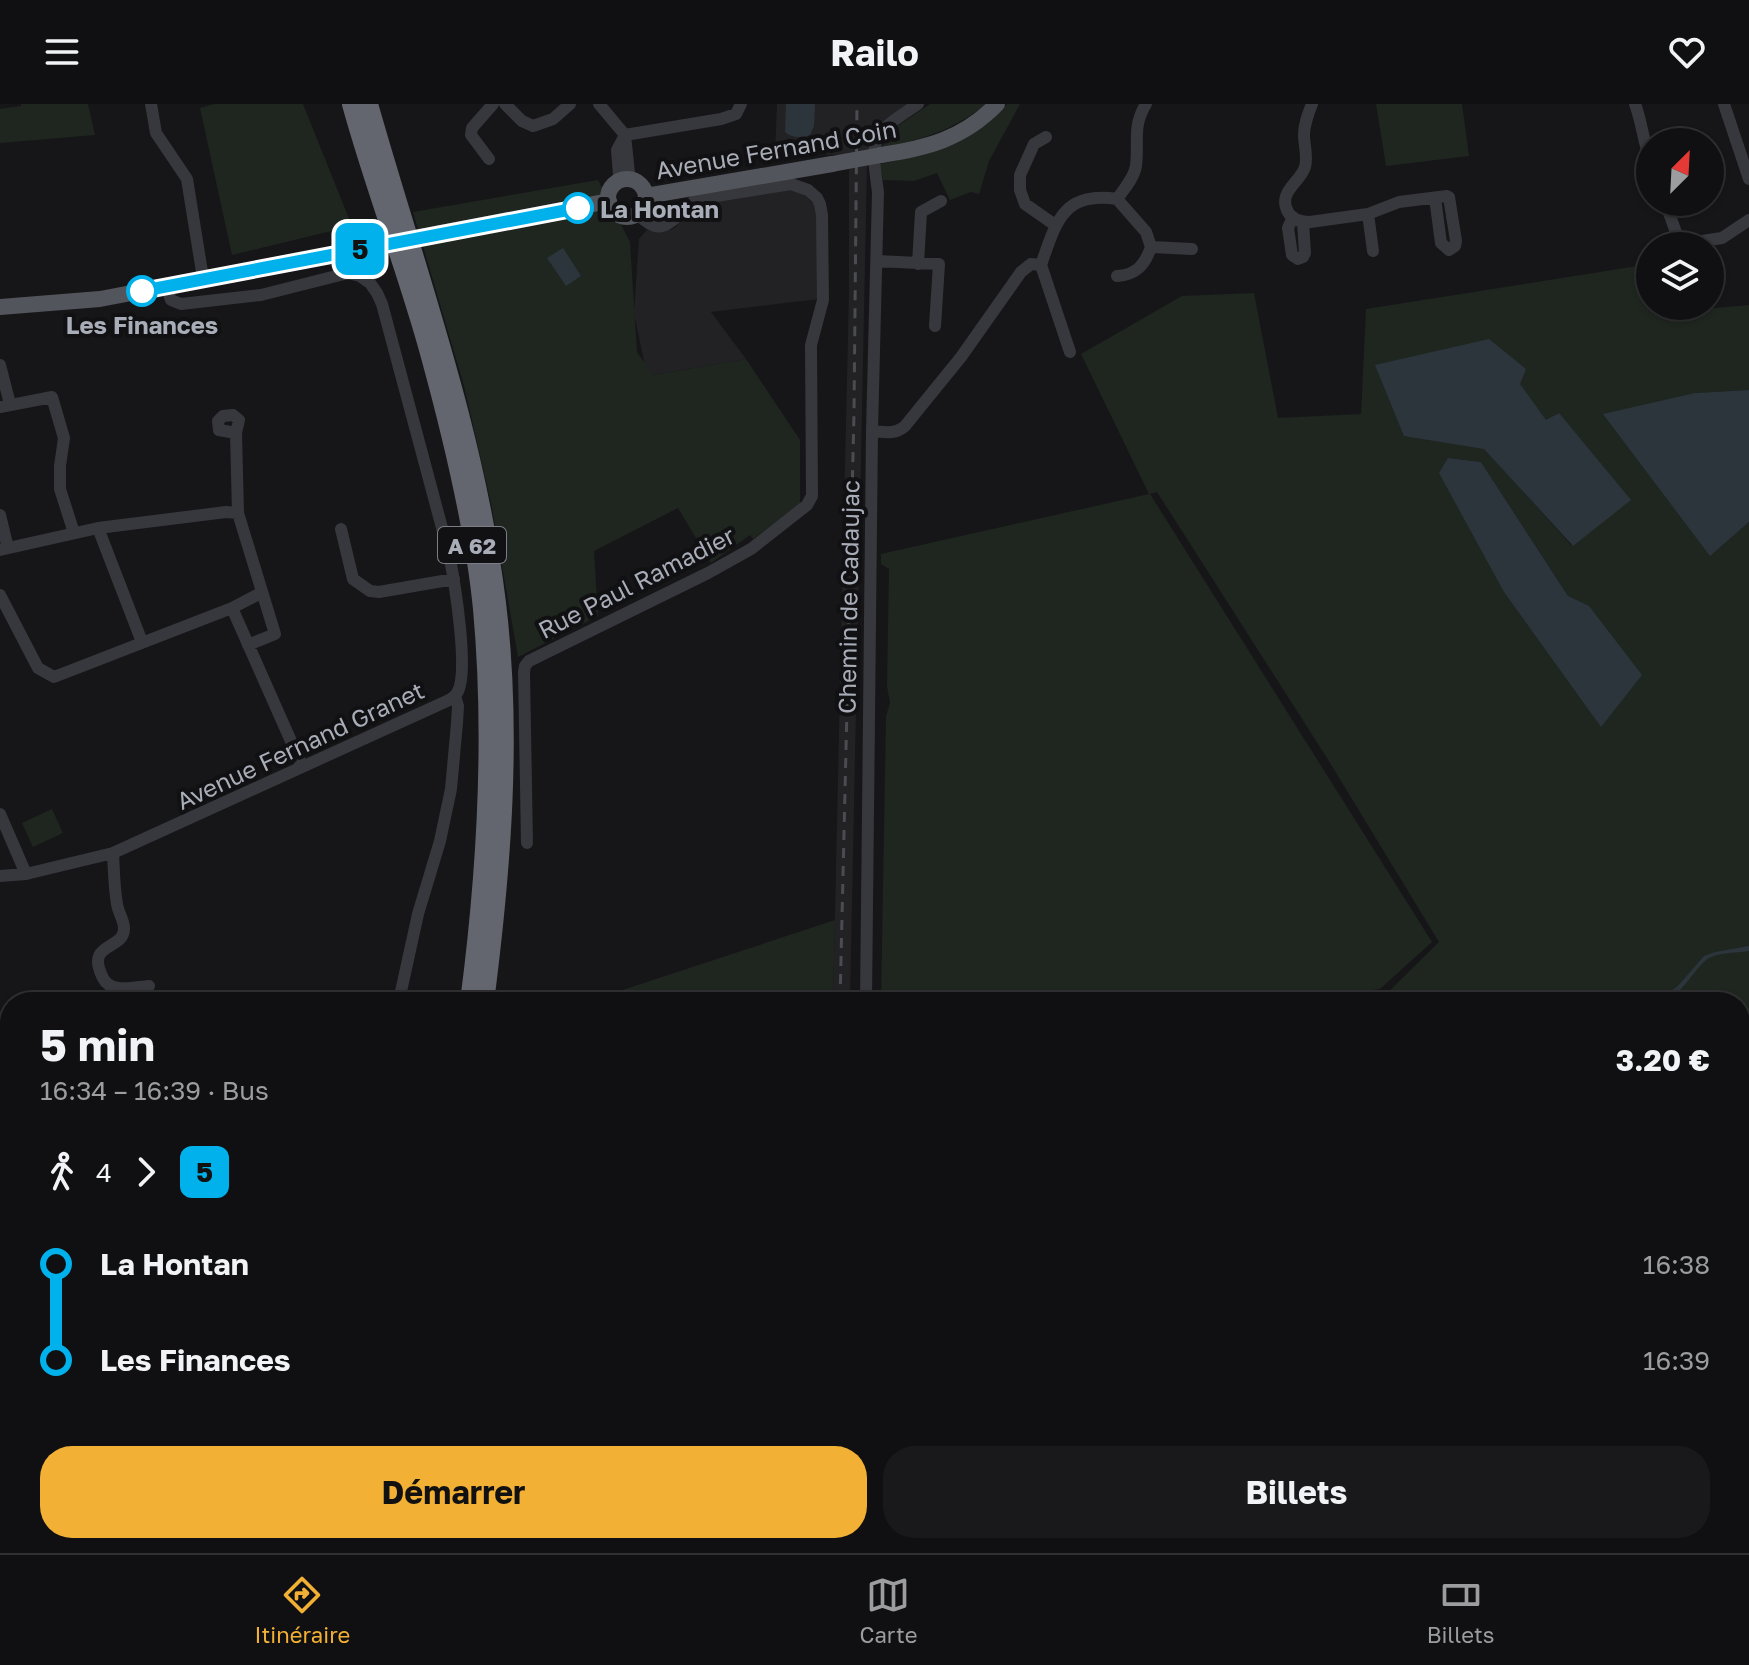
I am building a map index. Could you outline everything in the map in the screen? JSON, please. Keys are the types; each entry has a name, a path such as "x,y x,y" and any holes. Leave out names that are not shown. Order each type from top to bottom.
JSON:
{"highway":[{"name":"A 62","path":"351,104 429,352 468,523 481,606 488,706 487,810 470,992"},
{"name":"A 62","path":"369,104 435,320 466,434 497,603 505,701 503,807 486,992"}],"main road":[{"name":"Avenue Fernand Coin","path":"646,196 939,143 969,127 997,104"},
{"path":"625,182 642,186 646,196 645,206 630,217 614,211 609,201 610,191 625,182"},
{"path":"0,307 100,299 609,201"}],"street":[{"path":"151,104 156,133 187,179 203,278"},
{"path":"489,159 471,135 472,128 493,104"},
{"path":"505,104 522,121 533,126 553,119 570,104"},
{"path":"599,104 625,135 629,173 625,182"},
{"path":"625,135 721,119 736,114 741,104"},
{"name":"Chemin de Cadaujac","path":"866,992 872,431 878,192 873,155 880,133 918,104"},
{"path":"1117,199 1135,169 1136,128 1146,104"},
{"path":"1312,104 1305,125 1306,164 1285,200 1287,211 1298,220 1368,214 1399,202 1435,198"},
{"path":"1635,104 1643,128"},
{"path":"1724,104 1749,179"},
{"path":"1046,137 1034,144 1020,175 1020,190 1025,204 1055,225"},
{"name":"Rue Paul Ramadier","path":"527,843 524,672 529,661 751,549 807,505 812,493 811,345 823,300 822,215 817,198 803,187 786,185 697,199 665,226 647,222 638,214"},
{"path":"1070,352 1041,265 1055,225 1066,210 1082,200 1095,197 1117,199 1146,232 1151,247 1145,260 1133,274 1117,276"},
{"path":"918,264 921,212 941,201"},
{"path":"1368,214 1373,251"},
{"path":"1670,216 1677,235 1689,243 1722,238 1749,220"},
{"path":"1151,247 1192,249"},
{"path":"877,261 939,264 935,326"},
{"path":"872,431 892,433 905,426 961,357 1021,272 1031,264 1041,265"},
{"name":"Avenue Fernand Granet","path":"0,876 26,874 113,853 159,834 455,696 461,682 454,579 449,554 382,304 370,283 357,275 343,274 261,295 181,304 171,300 166,286"},
{"path":"0,365 5,406 52,397 64,438 60,489 74,533"},
{"path":"236,433 238,513 275,634 248,645"},
{"path":"0,515 4,549 98,528 238,513"},
{"path":"98,528 142,642"},
{"path":"341,529 353,579 370,591 454,579"},
{"path":"0,595 38,668 54,677 232,608 261,593"},
{"path":"232,608 302,766"},
{"path":"401,992 451,789 458,714 455,696"},
{"path":"0,814 26,874"},
{"path":"113,853 117,908 124,925 123,935 104,948 97,964 106,983 112,988 149,986"}],"shaded area":[{"path":"21,104 88,104 95,135 0,143 0,109"},
{"path":"214,104 303,104 352,226 232,255 200,108"},
{"path":"777,104 908,104 875,133 869,150 845,155 775,153"},
{"path":"786,104 815,104 814,126 810,135 797,137 785,132"},
{"path":"930,104 986,104 937,133 882,148 890,131"},
{"path":"1007,104 1020,104 989,161 979,194 971,192 950,200 937,173 914,181 883,180 880,164 950,146 978,130"},
{"path":"1376,104 1462,104 1469,156 1386,166"},
{"path":"867,165 850,992 833,992 849,289 849,169"},
{"path":"598,180 630,242 637,352 653,375 746,359 800,440 800,504 753,539 750,535 711,563 678,508 594,551 598,616 518,657 491,503 464,386 413,212"},
{"path":"785,189 802,193 815,205 818,216 819,299 711,312 746,359 647,376 634,313 639,239 647,230 671,230 701,203"},
{"path":"563,248 581,276 566,286 547,258"},
{"path":"1636,266 1636,320 1724,320 1724,307 1749,305 1749,390 1695,393 1710,555 1749,522 1749,992 1388,992 1439,942 1327,758 1157,492 1150,494 1432,942 1380,989 1358,992 881,992 886,716 890,703 887,686 889,569 881,564 881,554 1149,494 1081,354 1182,296 1254,293 1278,418 1361,414 1366,309","holes":["1519,384 1546,421 1559,413 1572,546 1484,448","1448,458 1481,462 1568,596"]},
{"path":"1489,339 1526,369 1520,384 1546,420 1559,413 1631,500 1573,546 1484,449 1404,436 1375,365"},
{"path":"1749,390 1749,522 1710,556 1603,414 1695,393"},
{"path":"1448,458 1481,462 1568,596 1589,606 1642,675 1601,727 1504,592 1439,473"},
{"path":"52,809 63,833 33,847 22,823"},
{"path":"835,920 833,992 616,992"},
{"path":"1749,946 1749,951 1709,958 1678,992 1669,992 1704,956"}],"railway":[{"path":"840,992 854,413 857,104"}],"bus line":[{"name":"5","path":"142,291 578,208"}],"place":[{"name":"La Hontan","path":"578,208"},
{"name":"Les Finances","path":"142,291"}]}
